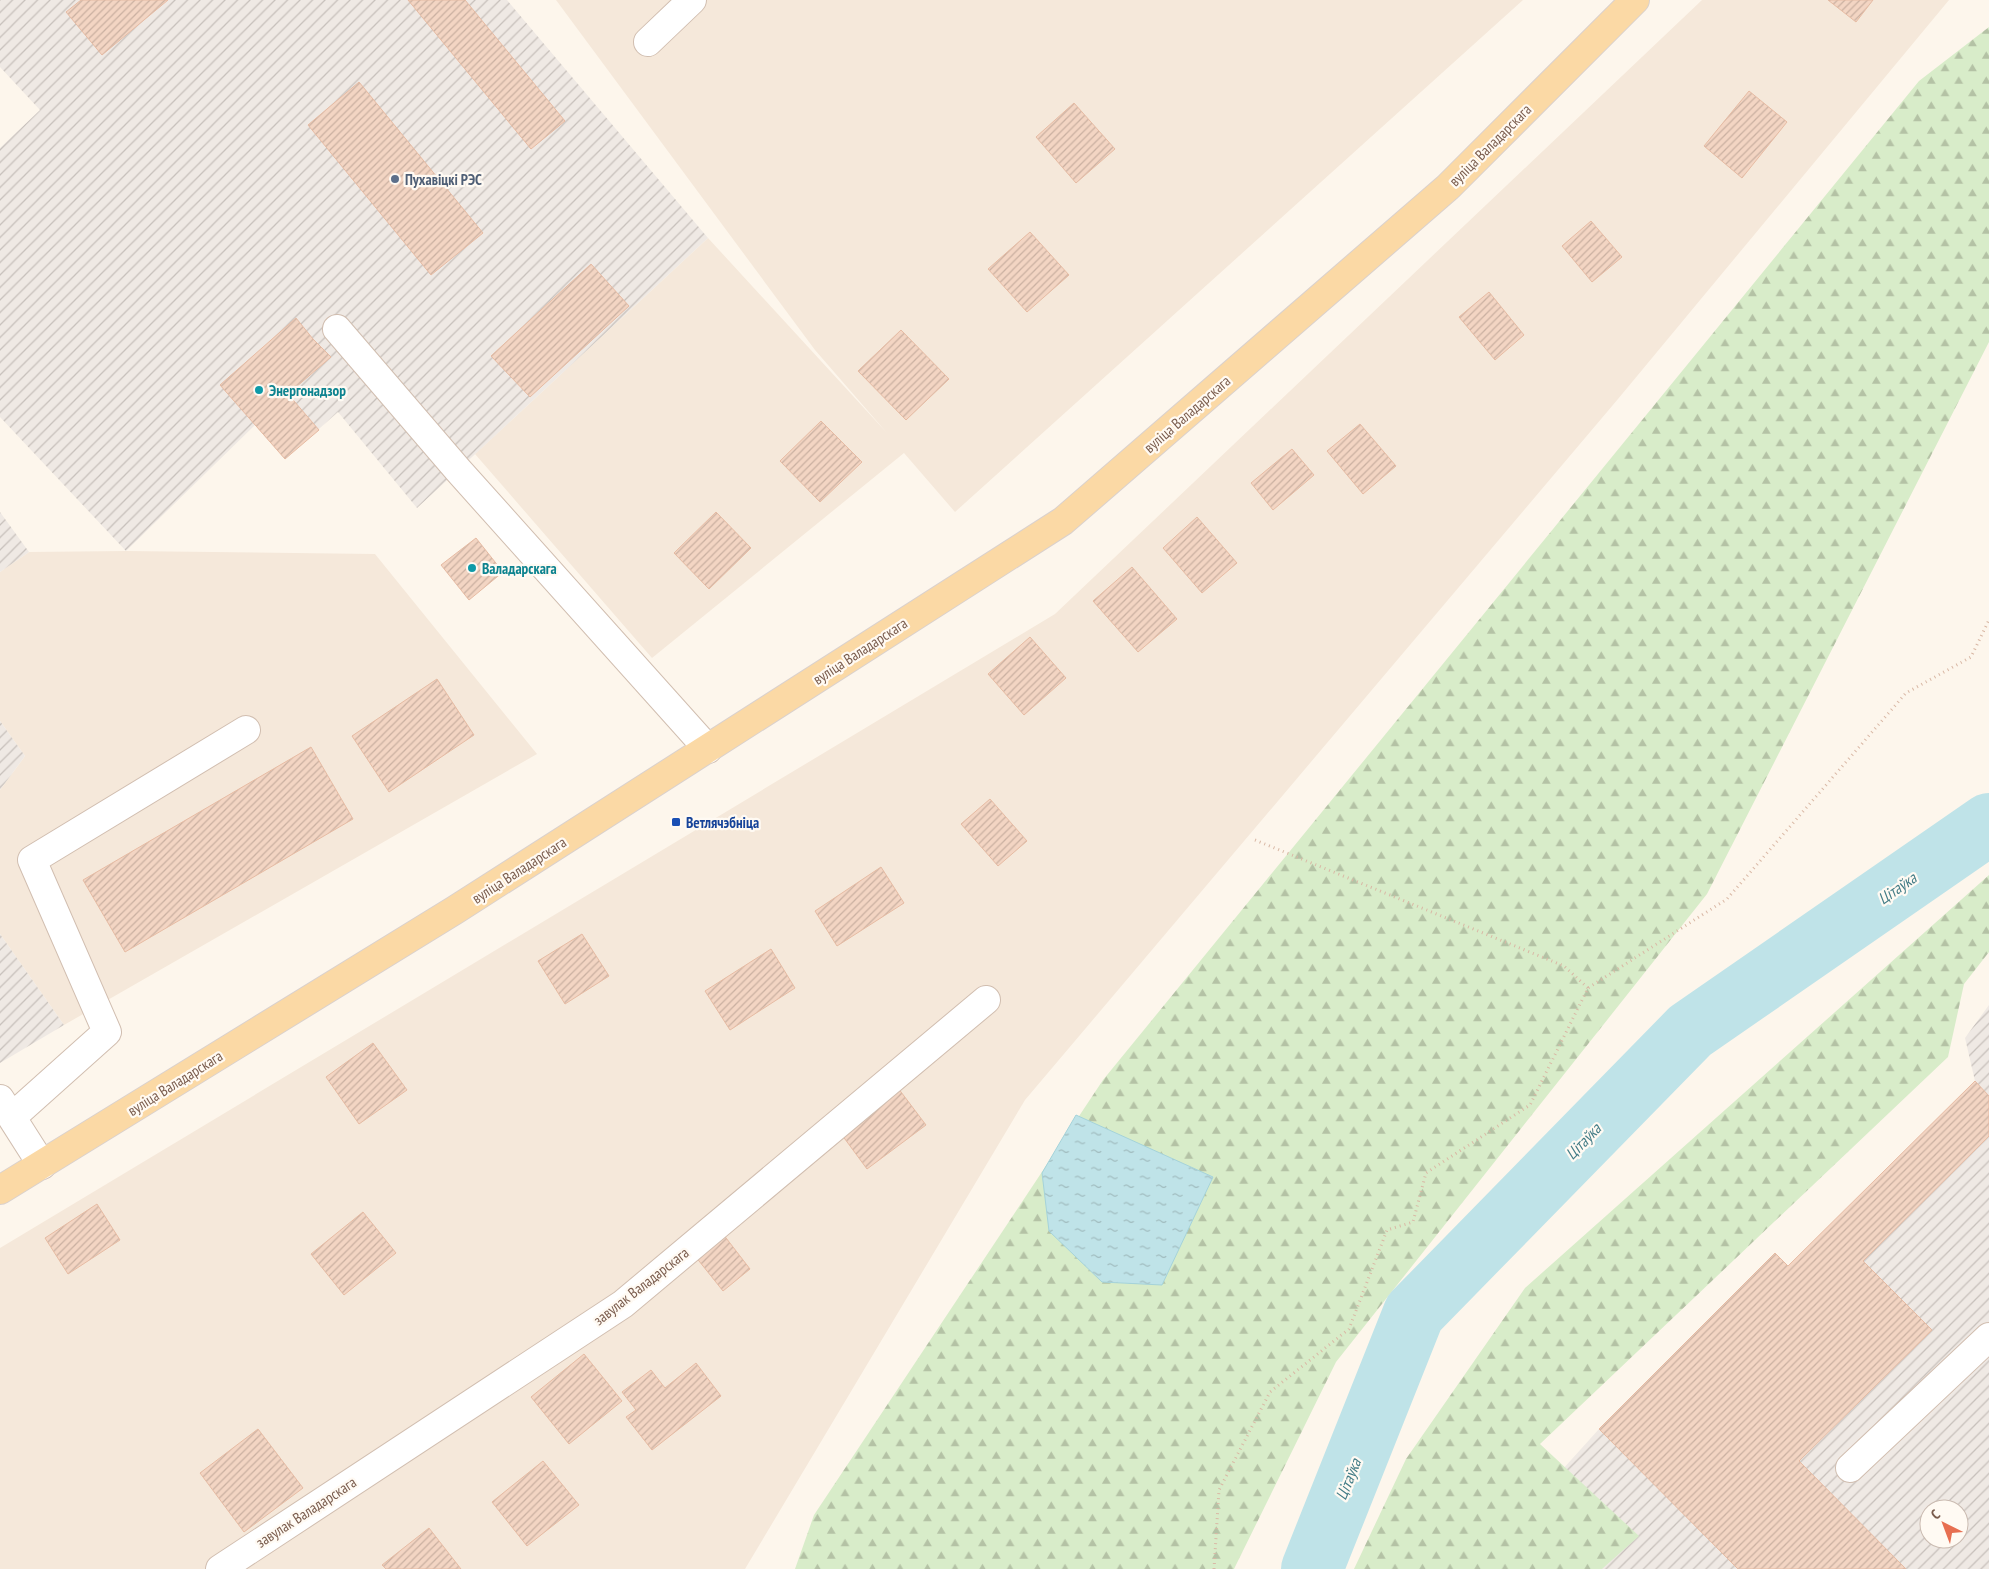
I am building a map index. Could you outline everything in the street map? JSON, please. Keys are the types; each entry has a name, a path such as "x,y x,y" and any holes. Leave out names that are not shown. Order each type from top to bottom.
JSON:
{"main road":[{"name":"вуліца Валадарскага","path":"0,1190 455,910 1063,521 1448,187 1635,0"}],"street":[{"path":"648,42 692,0"},
{"path":"337,328 458,470 708,749"},
{"path":"42,1165 6,1108 107,1032 32,860 246,730"},
{"name":"завулак Валадарскага","path":"220,1569 624,1304 986,1000"},
{"path":"1850,1468 1989,1338"}],"path":[{"path":"1214,1569 1219,1490 1270,1392 1349,1329 1387,1230 1413,1222 1426,1173 1530,1105 1588,988 1727,898 1906,693 1971,657 1989,620"},
{"path":"1255,840 1564,966 1588,988"}],"shaded area":[{"path":"0,0 507,0 708,238 417,508 338,412 285,459 255,425 126,551 0,417 0,148 40,110 0,67"},
{"path":"556,0 1523,0 955,512 904,453 652,658 475,454 708,238 887,433 815,350"},
{"path":"1702,0 1949,0 1618,399 1025,1100 745,1569 0,1569 0,1248 1055,614"},
{"path":"0,512 29,552 0,572"},
{"path":"126,551 375,554 537,754 64,1025 0,934 0,790 25,756 0,721 0,572 29,552"},
{"path":"0,721 25,756 0,790"},
{"path":"0,934 64,1025 0,1063"},
{"path":"1989,1005 1989,1569 1473,1569 1599,1429 1775,1253 1788,1266 1975,1081 1965,1038"}],"green space":[{"path":"1989,27 1989,342 1707,894 1336,1362 1234,1569 795,1569 814,1515 1103,1080 1919,81"},
{"path":"1989,875 1989,952 1964,984 1948,1057 1540,1444 1639,1536 1602,1569 1354,1569 1406,1459 1525,1288"}],"water":[{"path":"1076,1115 1213,1177 1162,1285 1102,1282 1049,1231 1042,1173"}],"building":[{"path":"81,0 168,0 102,55 66,12"},
{"path":"408,0 465,0 565,121 531,149"},
{"path":"1828,0 1873,0 1856,22"},
{"name":"Пухавіцкі РЭС","path":"359,82 483,233 431,275 308,125"},
{"path":"1749,91 1787,122 1742,178 1704,146"},
{"path":"1074,103 1115,149 1076,183 1036,137"},
{"path":"1591,221 1622,257 1592,282 1562,246"},
{"path":"1030,232 1069,275 1027,312 988,269"},
{"path":"591,264 629,306 530,397 491,356"},
{"path":"1489,292 1524,335 1495,360 1459,317"},
{"name":"Энергонадзор","path":"296,318 331,357 288,394 319,430 285,459 220,385"},
{"path":"901,330 949,379 906,420 858,371"},
{"path":"821,421 862,462 820,502 780,461"},
{"path":"1360,424 1396,466 1363,494 1327,451"},
{"path":"1292,449 1314,475 1273,510 1251,483"},
{"path":"716,512 751,548 709,589 674,553"},
{"path":"1197,517 1237,563 1202,593 1163,548"},
{"name":"Валадарскага","path":"476,538 503,572 469,600 441,565"},
{"path":"1132,567 1177,619 1138,652 1093,601"},
{"path":"1030,637 1066,678 1024,715 988,674"},
{"path":"437,679 474,735 389,792 352,736"},
{"path":"311,747 353,819 125,952 83,880"},
{"path":"990,799 1027,841 998,866 961,824"},
{"path":"881,867 904,903 837,946 815,911"},
{"path":"582,934 609,976 565,1004 538,961"},
{"path":"771,949 795,988 730,1030 705,991"},
{"path":"373,1043 407,1090 359,1124 326,1077"},
{"path":"1975,1081 1989,1096 1989,1136 1863,1261 1932,1330 1799,1461 1906,1569 1738,1569 1599,1429 1775,1253 1788,1266"},
{"path":"898,1088 926,1125 867,1169 839,1131"},
{"path":"97,1204 120,1240 68,1274 45,1238"},
{"path":"363,1212 396,1253 344,1295 311,1254"},
{"path":"723,1234 750,1269 723,1291 695,1256"},
{"path":"584,1354 622,1401 569,1444 531,1397"},
{"path":"696,1363 721,1396 652,1450 626,1417 636,1410 622,1392 651,1370 665,1388"},
{"path":"258,1429 303,1488 244,1532 200,1473"},
{"path":"543,1461 579,1505 527,1546 492,1502"},
{"path":"429,1528 461,1569 386,1569 382,1565"}],"waterway":[{"name":"Цітаўка","path":"1312,1569 1414,1313 1690,1031 1989,824"}],"place":[{"name":"Пухавіцкі РЭС","path":"395,179"},
{"name":"Энергонадзор","path":"259,390"},
{"name":"Валадарскага","path":"472,568"},
{"name":"Ветлячэбніца","path":"676,822"}]}
